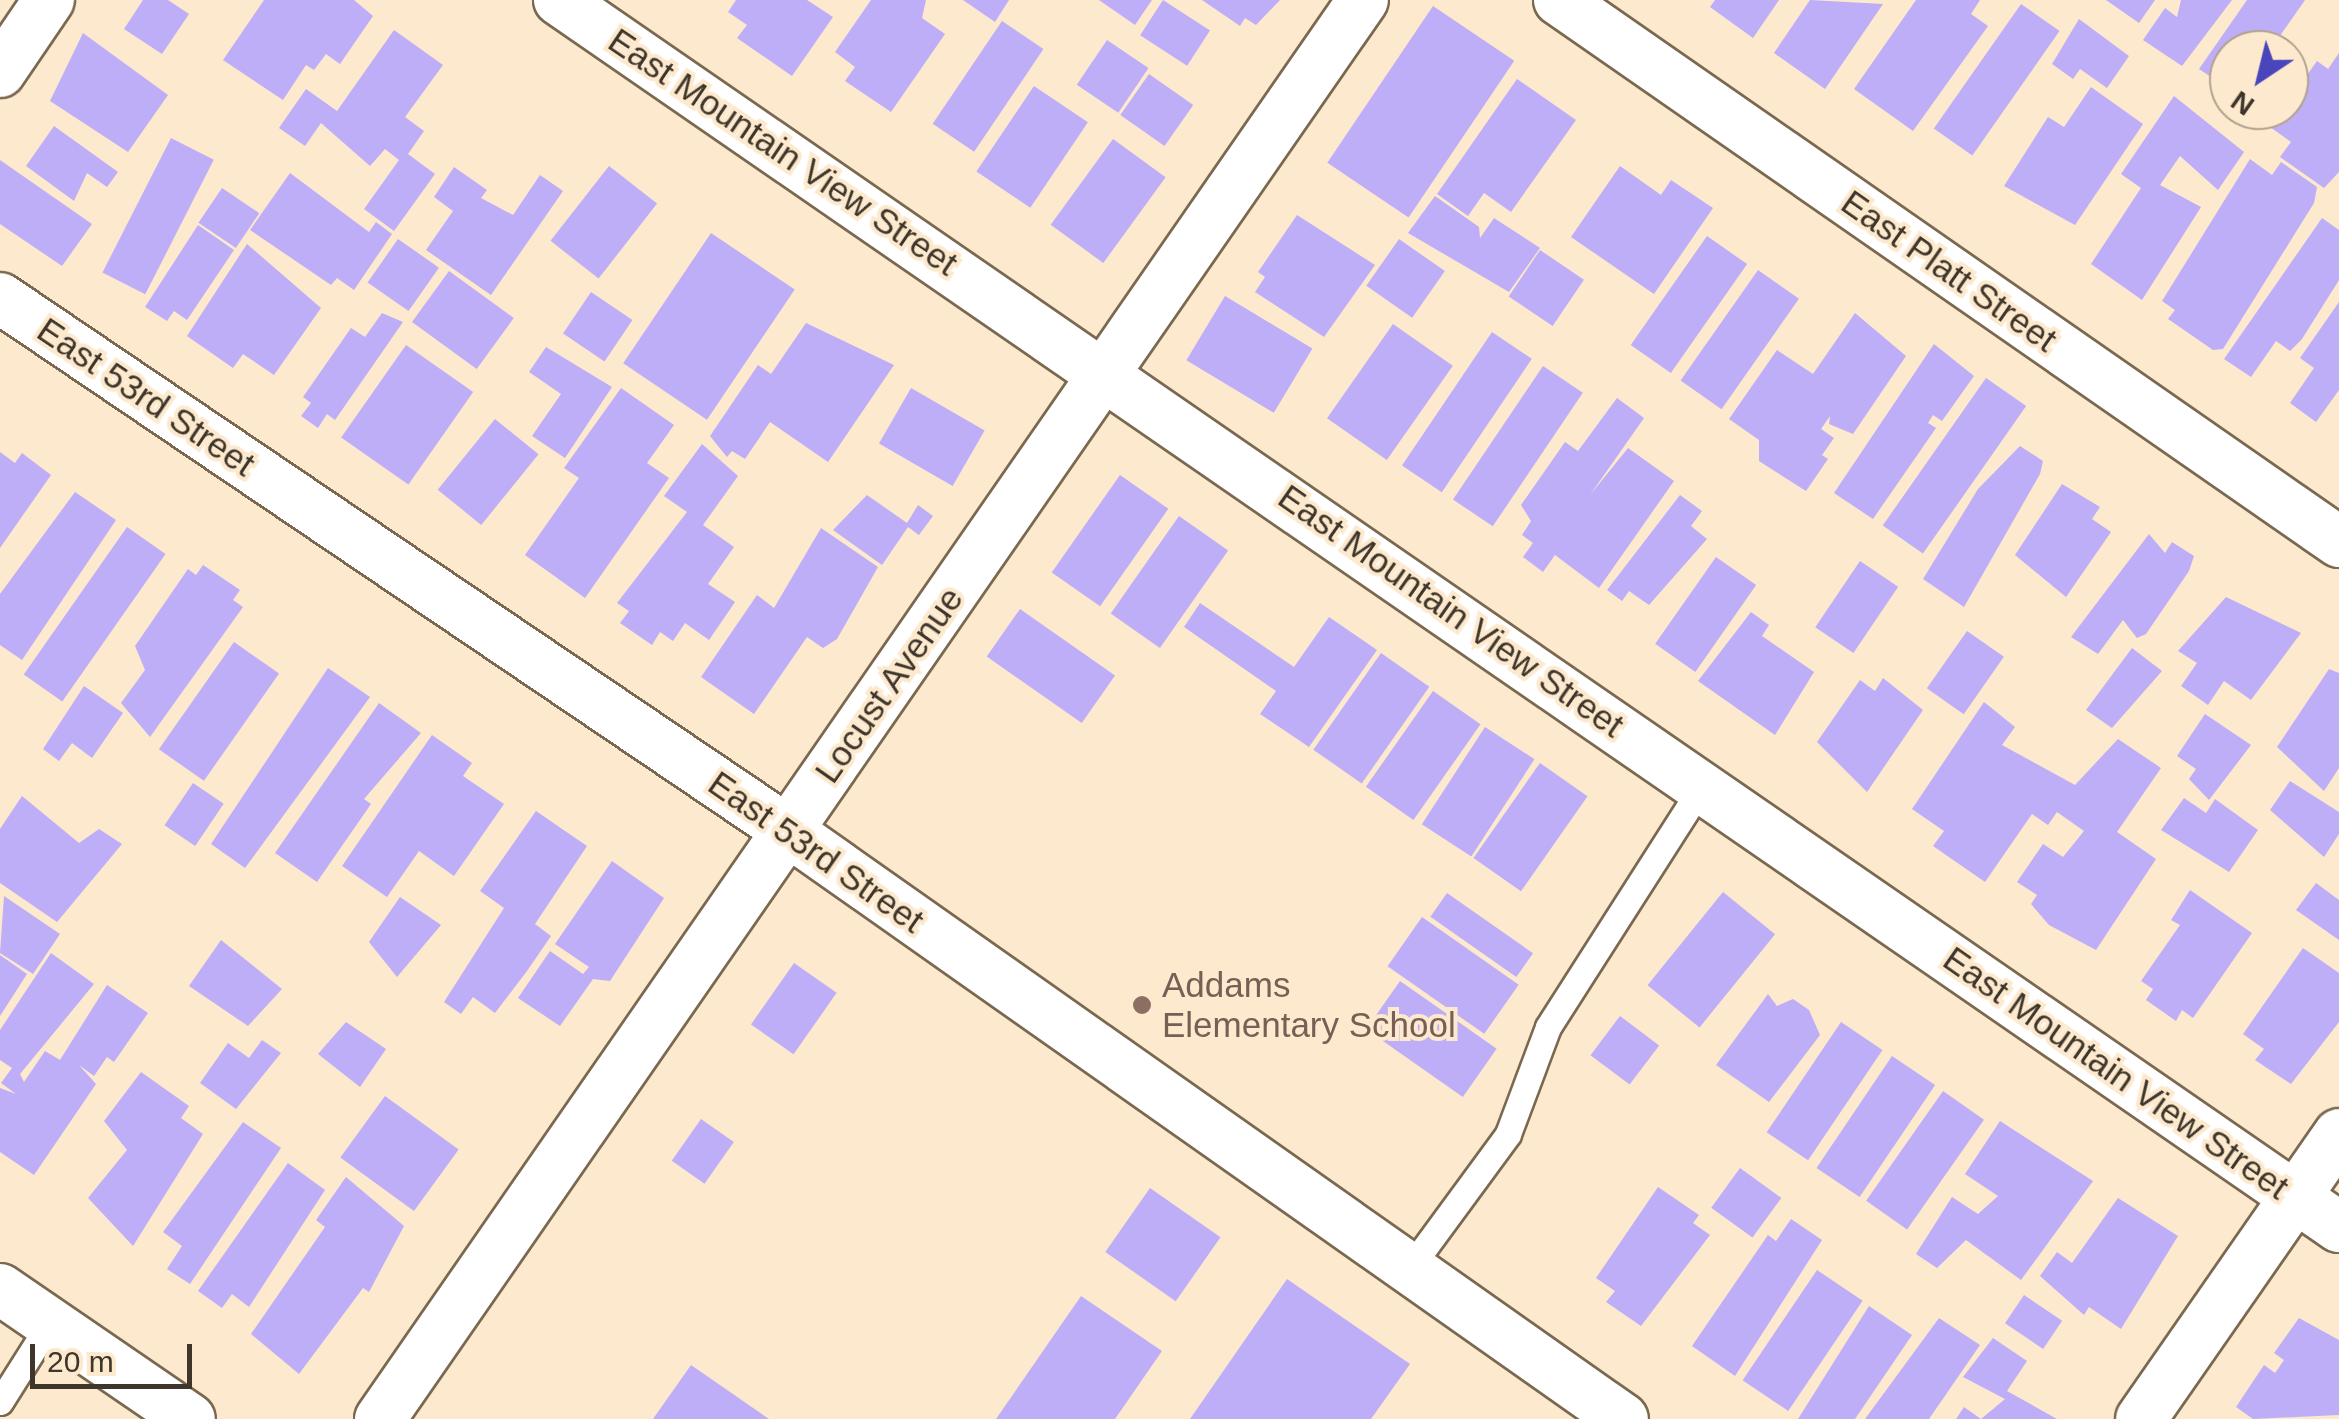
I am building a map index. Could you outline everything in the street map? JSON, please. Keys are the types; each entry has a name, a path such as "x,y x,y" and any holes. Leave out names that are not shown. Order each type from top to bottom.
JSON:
{"street":[{"path":"0,72 49,0"},
{"name":"East Mountain View Street","path":"559,0 1106,371 2339,1227"},
{"name":"Locust Avenue","path":"380,1419 1363,0"},
{"name":"East Platt Street","path":"1559,0 2339,542"},
{"name":"East 53rd Street","path":"0,298 788,832 1623,1419"},
{"path":"2141,1419 2339,1134"},
{"path":"0,1289 190,1419"}],"lane":[{"path":"1409,1269 1508,1134 1548,1027 1703,786"},
{"path":"0,1402 50,1323"}],"building":[{"path":"143,0 168,0 189,14 162,54 124,29"},
{"path":"264,0 354,0 373,16 340,64 326,54 314,70 306,65 283,100 223,60"},
{"path":"736,0 807,0 833,17 792,76 737,38 747,25 728,12"},
{"path":"871,0 926,0 922,18 945,34 891,112 845,81 855,67 835,52"},
{"path":"963,0 1009,0 995,22"},
{"path":"1099,0 1152,0 1135,25"},
{"path":"1163,0 1210,30 1187,66 1140,35"},
{"path":"1202,0 1280,0 1256,25 1245,18 1240,26"},
{"path":"1715,0 1779,0 1753,38 1710,7"},
{"path":"1810,0 1883,4 1825,89 1774,53"},
{"path":"1916,0 1980,0 1971,14 1988,26 1913,131 1854,89"},
{"path":"2106,0 2155,0 2139,23"},
{"path":"2181,0 2232,0 2182,66 2143,40 2165,8 2177,17"},
{"path":"2247,0 2305,0 2284,30 2226,30"},
{"path":"2021,4 2060,31 1972,155 1934,129"},
{"path":"1433,6 1514,61 1409,217 1327,163"},
{"path":"2079,19 2129,56 2107,88 2080,69 2073,79 2052,64"},
{"path":"1002,21 1043,49 974,152 933,124"},
{"path":"394,30 443,65 405,117 424,131 408,154 435,174 394,231 364,209 399,160 385,149 370,166 321,123 305,146 279,128 306,89 337,111"},
{"path":"83,33 168,95 128,152 50,101"},
{"path":"1107,40 1148,68 1118,113 1077,85"},
{"path":"2339,53 2339,172 2324,188 2280,157 2291,142 2274,130 2309,130 2309,72 2317,61 2328,69"},
{"path":"2209,55 2209,76 2199,69"},
{"path":"1149,74 1193,105 1165,146 1120,115"},
{"path":"1517,79 1576,120 1511,212 1484,193 1468,216 1437,194"},
{"path":"1034,86 1088,122 1030,208 976,171"},
{"path":"2091,87 2143,124 2075,225 2004,186 2048,117 2064,127"},
{"path":"2174,96 2209,124 2209,130 2216,130 2244,152 2218,190 2180,156 2160,185 2201,207 2142,300 2091,264 2141,188 2121,174"},
{"path":"54,126 118,172 107,187 87,173 74,201 26,166"},
{"path":"171,138 214,160 145,294 102,273"},
{"path":"1113,139 1166,177 1103,263 1051,225"},
{"path":"2250,159 2272,175 2281,162 2317,187 2314,203 2223,349 2213,350 2168,319 2175,310 2162,301"},
{"path":"0,160 92,224 62,266 0,224"},
{"path":"609,166 657,204 599,278 551,241"},
{"path":"1620,166 1661,195 1671,180 1713,208 1654,294 1571,237"},
{"path":"454,167 487,190 481,198 513,215 540,175 563,191 491,295 426,250 453,211 434,197"},
{"path":"290,173 369,232 376,222 392,234 354,290 337,278 331,285 250,230"},
{"path":"222,188 259,213 236,248 199,223"},
{"path":"1435,196 1479,227 1480,238 1494,218 1540,248 1509,292 1408,233"},
{"path":"1297,215 1375,265 1324,337 1255,292 1265,277 1258,272"},
{"path":"2322,218 2339,230 2339,280 2302,339 2290,351 2276,341 2251,377 2224,359"},
{"path":"198,225 234,250 187,320 174,311 167,321 145,307"},
{"path":"711,233 795,289 707,420 623,363"},
{"path":"1707,236 1747,264 1671,373 1631,345"},
{"path":"398,239 439,268 409,311 368,282"},
{"path":"1399,239 1445,271 1412,318 1366,286"},
{"path":"247,244 321,308 274,375 243,354 233,368 187,336"},
{"path":"1540,250 1584,280 1553,326 1509,296"},
{"path":"1758,270 1799,299 1722,409 1681,381"},
{"path":"449,271 514,318 477,369 412,322"},
{"path":"591,292 632,320 604,361 563,333"},
{"path":"1225,296 1312,349 1274,413 1186,360"},
{"path":"2339,302 2339,390 2316,422 2290,403 2314,368 2300,358"},
{"path":"382,313 403,322 335,420 327,414 318,428 301,416 311,403 303,397 351,328 365,337"},
{"path":"1855,313 1906,356 1853,434 1829,424 1830,416 1821,429 1834,438 1822,455 1828,459 1806,491 1759,461 1759,440 1729,419 1777,350 1813,374"},
{"path":"806,323 894,365 828,462 770,422 745,459 732,451 727,457 710,436 758,365 771,374"},
{"path":"1393,324 1453,366 1387,460 1327,418"},
{"path":"1492,332 1532,359 1442,492 1402,465"},
{"path":"1934,344 1974,376 1942,421 1933,415 1928,423 1936,428 1873,519 1834,493"},
{"path":"406,345 473,392 408,485 341,438"},
{"path":"546,347 612,387 565,458 532,436 561,394 529,372"},
{"path":"1543,366 1583,393 1493,526 1453,499"},
{"path":"1986,378 2026,406 1923,554 1883,525"},
{"path":"621,388 674,425 647,463 669,478 585,598 525,555 579,478 564,468"},
{"path":"911,388 985,430 953,486 879,443"},
{"path":"1617,398 1644,418 1590,495 1628,448 1674,481 1599,588 1555,555 1543,572 1523,557 1533,543 1522,535 1531,521 1521,505 1565,442 1578,451"},
{"path":"495,419 539,454 481,525 438,490"},
{"path":"702,444 738,476 703,525 734,547 708,584 735,602 709,640 685,623 673,641 660,632 652,645 620,623 629,611 617,603 687,512 664,496"},
{"path":"2020,446 2043,461 2040,474 1964,607 1923,579 1978,489"},
{"path":"0,452 15,463 22,453 51,475 0,548"},
{"path":"1120,475 1168,509 1100,606 1052,572"},
{"path":"2062,484 2100,507 2092,519 2111,532 2066,597 2015,555"},
{"path":"75,492 116,520 22,660 0,645 0,594"},
{"path":"867,495 907,523 918,505 933,516 919,535 908,527 882,565 833,530"},
{"path":"1680,495 1702,511 1691,526 1707,539 1649,605 1629,591 1622,601 1607,590"},
{"path":"1179,516 1228,550 1160,648 1111,613"},
{"path":"127,527 166,554 62,701 24,674"},
{"path":"821,528 878,567 837,639 823,648 807,637 754,714 701,677 757,595 774,608"},
{"path":"2149,534 2165,553 2172,542 2194,556 2189,571 2146,634 2137,638 2123,620 2098,654 2071,637"},
{"path":"1716,557 1756,585 1695,672 1655,644"},
{"path":"1860,561 1898,587 1853,653 1815,627"},
{"path":"203,565 240,590 233,600 243,607 150,737 121,703 145,670 135,646 188,569 196,575"},
{"path":"2226,597 2301,633 2251,700 2224,681 2208,705 2181,686 2197,663 2178,651"},
{"path":"1200,603 1294,667 1329,617 1377,650 1309,747 1260,714 1276,691 1184,627"},
{"path":"1020,609 1115,676 1082,723 987,657"},
{"path":"1751,612 1769,625 1762,636 1814,672 1775,735 1698,681"},
{"path":"1967,631 2004,657 1964,714 1927,688"},
{"path":"234,642 279,674 204,781 159,749"},
{"path":"2132,648 2162,671 2112,728 2086,710"},
{"path":"1381,653 1429,687 1362,784 1313,750"},
{"path":"328,668 370,697 245,868 211,844"},
{"path":"2329,669 2339,673 2339,768 2324,791 2277,747"},
{"path":"1883,678 1923,710 1867,792 1817,742 1860,680 1875,691"},
{"path":"84,686 123,713 92,758 72,743 59,761 43,749"},
{"path":"1433,691 1481,724 1413,820 1366,787"},
{"path":"1984,702 2015,727 2002,745 2075,785 2118,739 2161,768 2117,832 2156,859 2096,950 2049,925 2031,904 2037,895 2017,882 2043,844 2063,857 2084,831 2057,812 2048,825 2032,814 1985,882 1933,846 1944,831 1912,809"},
{"path":"379,703 421,733 364,799 371,804 317,882 275,853"},
{"path":"2205,714 2251,745 2209,800 2189,779 2196,769 2177,756"},
{"path":"1485,727 1534,759 1471,856 1422,824"},
{"path":"432,735 472,763 463,776 504,804 454,876 419,851 387,897 342,866"},
{"path":"1540,763 1588,796 1521,891 1473,858"},
{"path":"2290,781 2339,812 2339,834 2324,857 2270,810"},
{"path":"193,783 224,804 195,846 164,825"},
{"path":"22,796 79,843 99,829 122,844 57,922 0,883 0,829"},
{"path":"2184,798 2206,813 2215,799 2258,830 2229,872 2161,830"},
{"path":"536,811 587,846 535,924 551,936 527,971 495,1013 473,997 461,1014 444,1002 504,908 480,891"},
{"path":"612,861 664,898 610,981 593,979 560,1026 518,998 550,951 583,974 589,967 555,944"},
{"path":"2316,883 2339,900 2339,940 2296,910"},
{"path":"2190,890 2252,933 2193,1018 2182,1010 2176,1021 2146,1000 2153,989 2141,981 2180,925 2171,920"},
{"path":"1723,892 1775,934 1700,1027 1647,985"},
{"path":"1447,893 1533,953 1516,977 1430,917"},
{"path":"4,896 60,934 33,974 0,953"},
{"path":"400,897 441,925 397,977 369,942"},
{"path":"1422,917 1519,985 1484,1034 1388,966"},
{"path":"221,940 282,989 248,1026 189,986"},
{"path":"2303,948 2339,973 2339,1022 2291,1084 2255,1060 2264,1049 2243,1034"},
{"path":"51,953 94,984 20,1074 24,1082 45,1051 60,1060 107,985 148,1013 114,1062 107,1057 94,1076 79,1065 96,1084 34,1175 0,1152 0,1088 16,1094 1,1083 12,1068 0,1060 0,1030"},
{"path":"0,955 27,974 0,1016"},
{"path":"794,963 837,993 794,1054 751,1024"},
{"path":"1400,981 1497,1049 1463,1097 1366,1029"},
{"path":"1768,994 1777,1006 1793,999 1809,1010 1820,1035 1769,1102 1716,1065"},
{"path":"1620,1016 1659,1045 1630,1085 1591,1055"},
{"path":"346,1022 386,1049 360,1087 318,1054"},
{"path":"1841,1022 1882,1050 1808,1160 1767,1132"},
{"path":"262,1040 281,1053 236,1109 200,1083 228,1043 249,1058"},
{"path":"1892,1056 1935,1085 1860,1197 1817,1168"},
{"path":"141,1072 189,1106 181,1118 203,1134 133,1246 88,1198 127,1150 104,1121"},
{"path":"1943,1091 1984,1120 1907,1229 1866,1201"},
{"path":"385,1096 459,1149 414,1211 340,1157"},
{"path":"701,1119 734,1142 705,1184 672,1161"},
{"path":"2000,1121 2093,1181 2021,1280 1966,1240 1937,1268 1916,1254 1952,1197 1978,1214 1998,1196 1965,1174"},
{"path":"243,1122 281,1148 190,1284 167,1269 182,1246 163,1232"},
{"path":"288,1163 325,1190 249,1307 232,1294 222,1308 198,1291"},
{"path":"1740,1168 1781,1198 1752,1238 1711,1208"},
{"path":"346,1177 404,1226 369,1292 363,1288 299,1374 251,1334 325,1227 316,1220"},
{"path":"1658,1187 1699,1215 1693,1223 1710,1235 1641,1326 1606,1302 1615,1291 1596,1278"},
{"path":"1150,1188 1220,1237 1176,1301 1105,1252"},
{"path":"2118,1198 2178,1236 2121,1329 2089,1307 2084,1315 2040,1276 2057,1252 2072,1263"},
{"path":"1791,1219 1822,1240 1735,1376 1692,1346 1768,1235 1776,1241"},
{"path":"1817,1270 1863,1301 1788,1411 1743,1380"},
{"path":"1287,1279 1410,1364 1371,1419 1190,1419"},
{"path":"2024,1295 2062,1321 2043,1349 2005,1323"},
{"path":"1081,1296 1162,1351 1115,1419 996,1419"},
{"path":"1869,1306 1912,1335 1855,1419 1798,1419"},
{"path":"1939,1318 1980,1345 1929,1419 1865,1419"},
{"path":"2299,1318 2339,1340 2339,1415 2253,1419 2236,1407 2264,1365 2275,1373 2284,1360 2274,1353"},
{"path":"1993,1338 2027,1361 2007,1391 2057,1419 1981,1419 2005,1399 1963,1377"},
{"path":"691,1365 769,1419 653,1419"},
{"path":"1964,1407 1981,1419 1956,1419"}],"place":[{"name":"Addams Elementary School","path":"1142,1005"}]}
